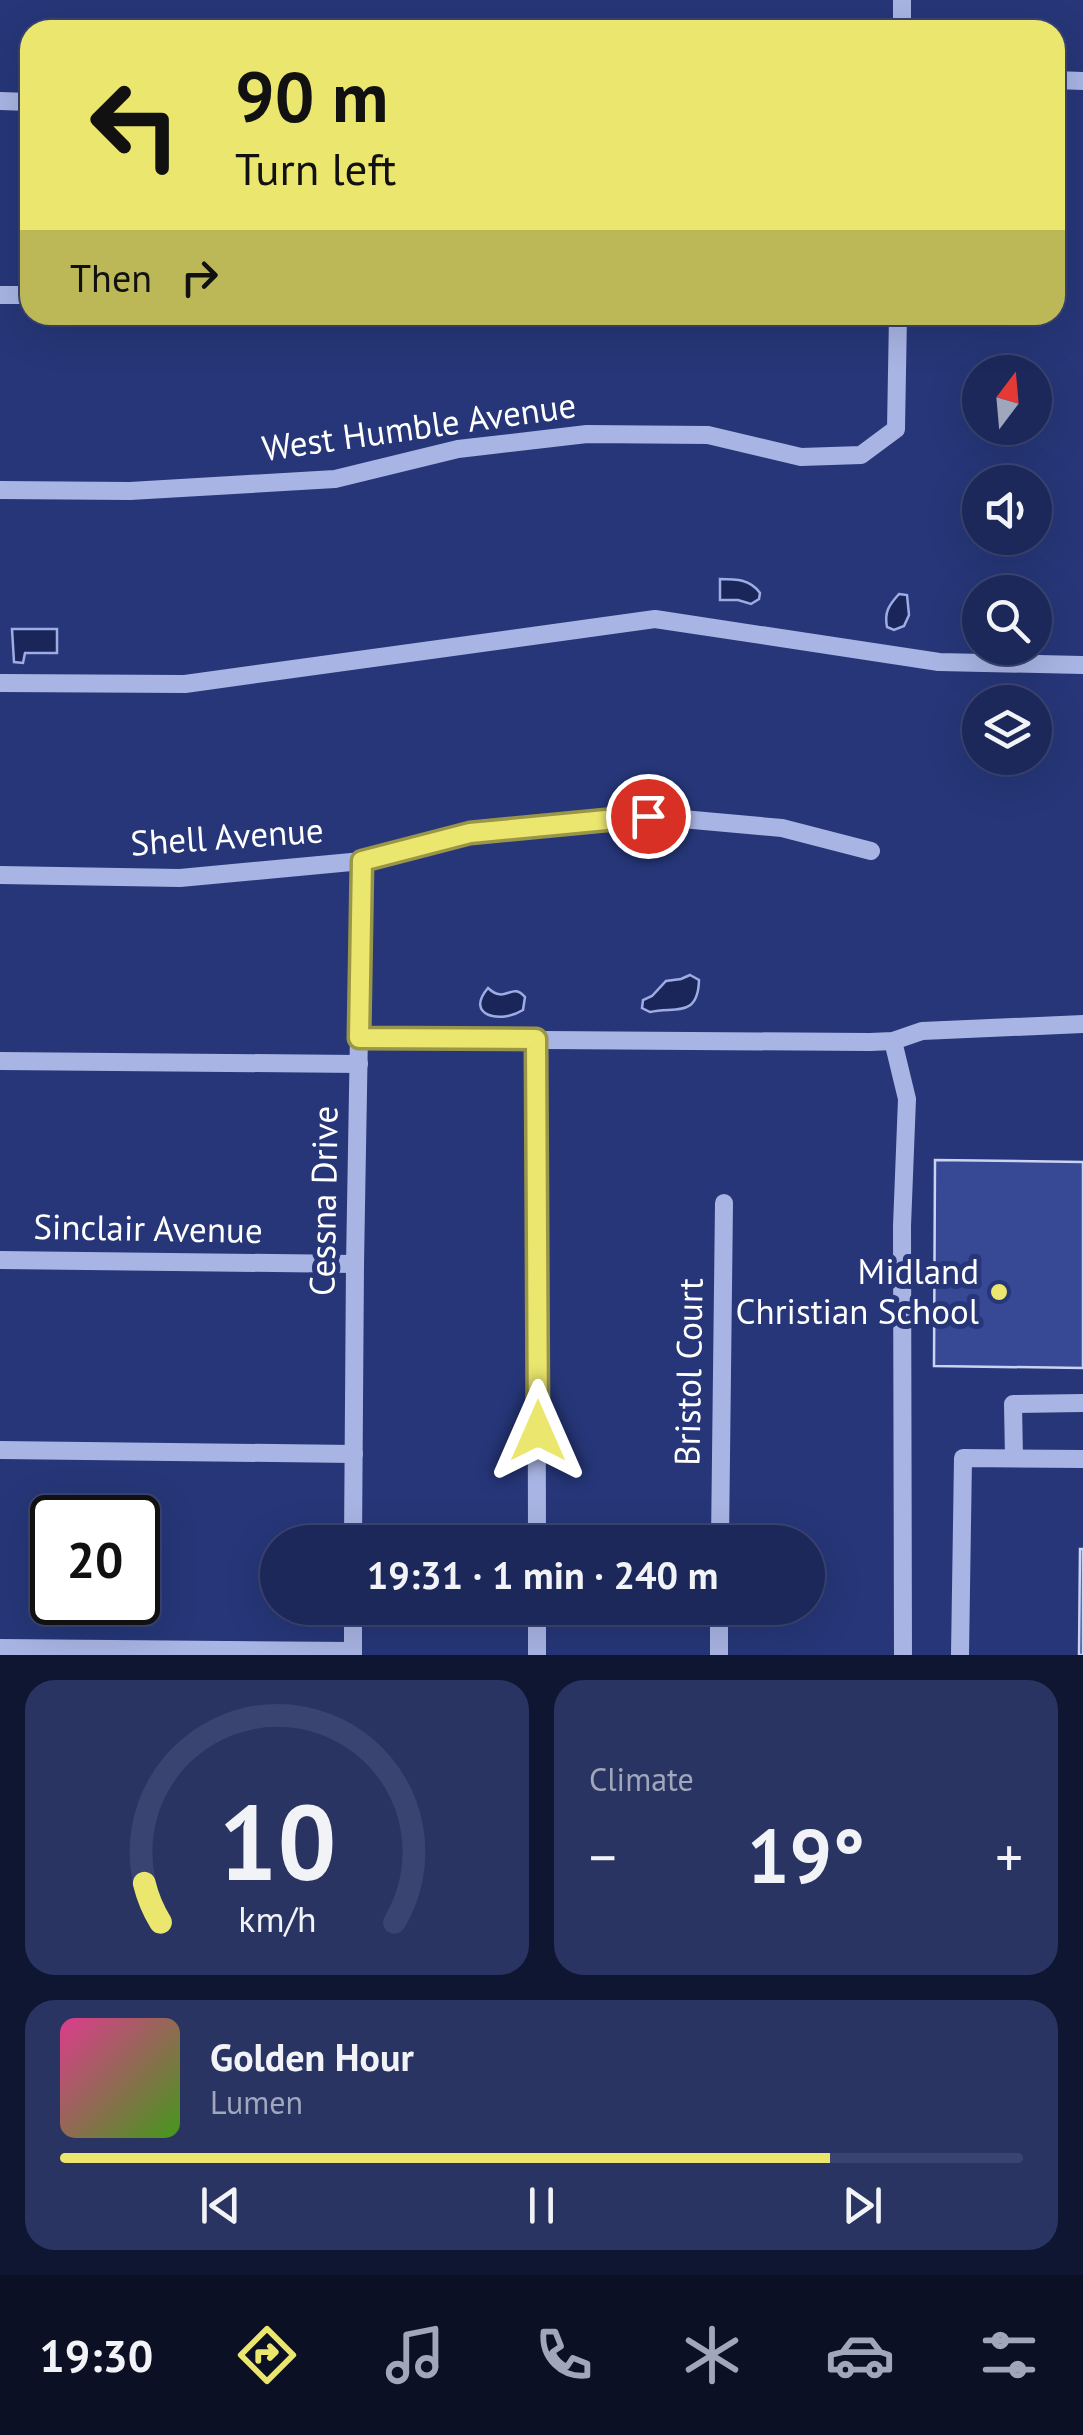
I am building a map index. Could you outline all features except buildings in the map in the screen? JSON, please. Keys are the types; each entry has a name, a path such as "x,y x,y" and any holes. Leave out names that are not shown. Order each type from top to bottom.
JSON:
{"street":[{"name":"West Humble Avenue","path":"0,490 130,491 335,479 458,449 587,434 708,435 801,456 861,454 896,429 898,325"},
{"path":"0,682 185,684 655,619 939,662 1083,665"},
{"name":"Shell Avenue","path":"0,876 180,878 362,861 470,833 648,816 782,828 871,851"},
{"name":"Cessna Drive","path":"354,1525 362,861"},
{"path":"359,1038 893,1041 922,1031 1083,1024"},
{"path":"536,1039 538,1525"},
{"path":"893,1041 906,1099 902,1226 903,1655"},
{"path":"0,1060 358,1064"},
{"name":"Bristol Court","path":"720,1525 724,1203"},
{"name":"Sinclair Avenue","path":"0,1260 355,1264"},
{"path":"1014,1458 1013,1404 1083,1403"},
{"path":"0,1450 354,1454"},
{"path":"960,1655 964,1458 1083,1459"},
{"path":"0,1648 353,1653 353,1625"},
{"path":"537,1625 537,1655"},
{"path":"718,1655 719,1625"}],"water":[{"path":"720,579 747,582 760,593 759,599 751,604 720,600"},
{"path":"899,594 907,595 909,615 904,626 894,630 887,627 886,617"},
{"path":"12,629 57,629 57,653 25,653 23,663 14,662"},
{"path":"690,975 699,980 698,992 689,1006 650,1012 642,1008 643,1000 666,981"},
{"path":"488,988 499,994 520,993 525,997 523,1010 505,1016 488,1015 480,1005"}],"place":[{"name":"Midland Christian School","path":"999,1292"}],"route":[{"path":"538,1431 536,1039 359,1038 362,861 470,833 648,816"}]}
